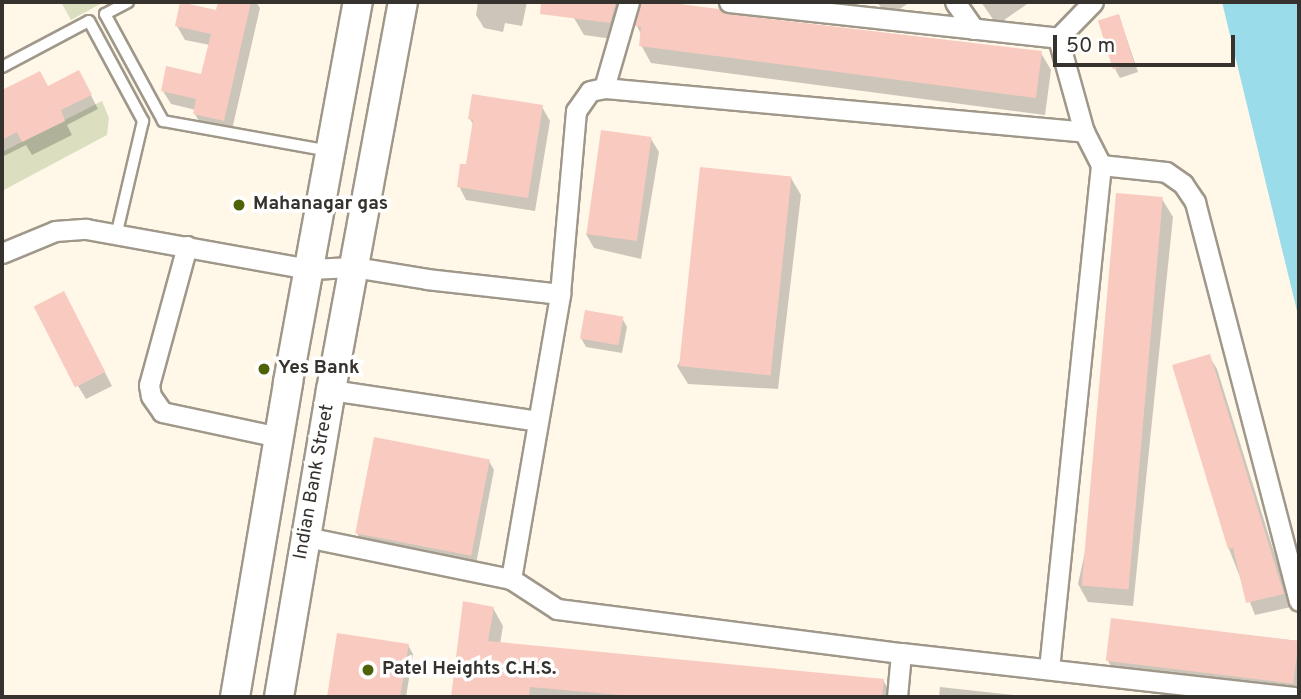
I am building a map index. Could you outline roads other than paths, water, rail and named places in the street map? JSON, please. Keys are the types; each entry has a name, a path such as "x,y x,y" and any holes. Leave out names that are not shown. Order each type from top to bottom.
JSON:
{"street":[{"path":"234,697 358,2"},
{"name":"Indian Bank Street","path":"279,697 331,390 403,2"},
{"path":"604,88 629,2"},
{"path":"729,2 1059,38"},
{"path":"955,2 974,29"},
{"path":"1059,38 1093,2"},
{"path":"1049,669 1101,165 1084,132 1059,38"},
{"path":"511,579 560,294 576,111 590,91 604,88 1084,132"},
{"path":"1101,165 1166,172 1183,184 1195,202 1299,601"},
{"path":"2,253 55,231 86,229 117,232 309,270 354,267 427,279 560,294"},
{"path":"187,246 149,385 155,405 162,412 279,437"},
{"path":"331,390 538,421"},
{"path":"306,537 511,579 557,609 901,653 1294,697"},
{"path":"897,697 901,653"}],"lane":[{"path":"128,2 104,14 163,121 331,151"},
{"path":"2,67 89,21 143,121 117,232"}],"water":[{"path":"1222,2 1299,2 1299,319 1279,237"}],"place":[{"name":"Mahanagar gas","path":"239,205"},
{"name":"Yes Bank","path":"264,369"},
{"name":"Patel Heights C.H.S.","path":"368,670"}]}
